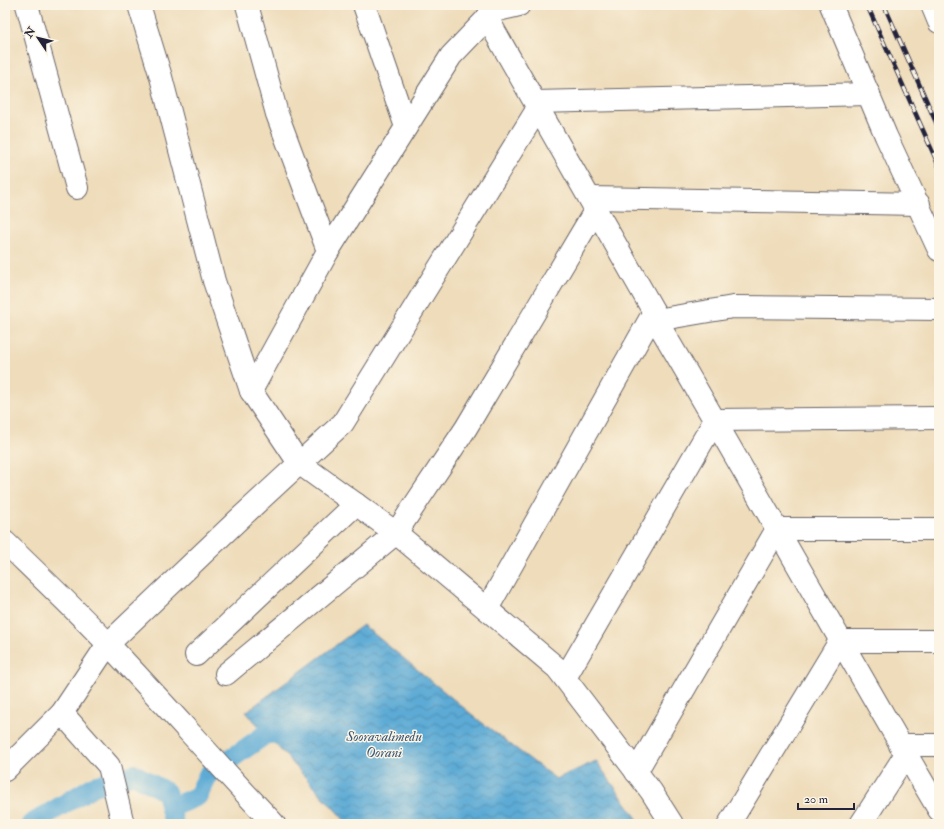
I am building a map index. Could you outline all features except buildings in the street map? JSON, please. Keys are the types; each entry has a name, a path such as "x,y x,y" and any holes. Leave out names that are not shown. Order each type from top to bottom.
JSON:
{"street":[{"path":"27,5 77,188"},
{"path":"139,5 161,77 214,281 251,391 299,463 396,533 557,668 636,772 672,824"},
{"path":"247,5 277,114 328,251"},
{"path":"364,5 406,127"},
{"path":"251,391 328,251 451,56 490,11 519,5"},
{"path":"831,5 886,136 919,204 939,250"},
{"path":"932,5 939,22"},
{"path":"490,11 537,105 655,316 716,420 840,641 939,810"},
{"path":"537,105 869,94"},
{"path":"5,770 62,714 108,644 238,520 343,423 537,105"},
{"path":"593,203 919,204"},
{"path":"226,674 396,533 466,428 593,203"},
{"path":"655,316 732,308 939,309"},
{"path":"487,609 655,316"},
{"path":"716,420 939,418"},
{"path":"565,678 716,420"},
{"path":"196,655 356,504"},
{"path":"777,529 939,529"},
{"path":"636,772 777,529"},
{"path":"5,542 108,644 211,754 229,777 274,824"},
{"path":"840,641 939,641"},
{"path":"729,824 840,641"},
{"path":"62,714 110,766 122,824"},
{"path":"903,750 939,745"},
{"path":"861,824 903,750"}],"water":[{"name":"Sooravalimedu Oorani","path":"363,625 481,722 556,779 596,761 641,824 348,824 246,712"}],"waterway":[{"path":"170,808 198,796 208,775 266,734 293,733"},
{"path":"31,824 94,786 134,774 166,792 174,824"}],"railway":[{"path":"867,5 939,166"},
{"path":"884,5 939,129"}]}
